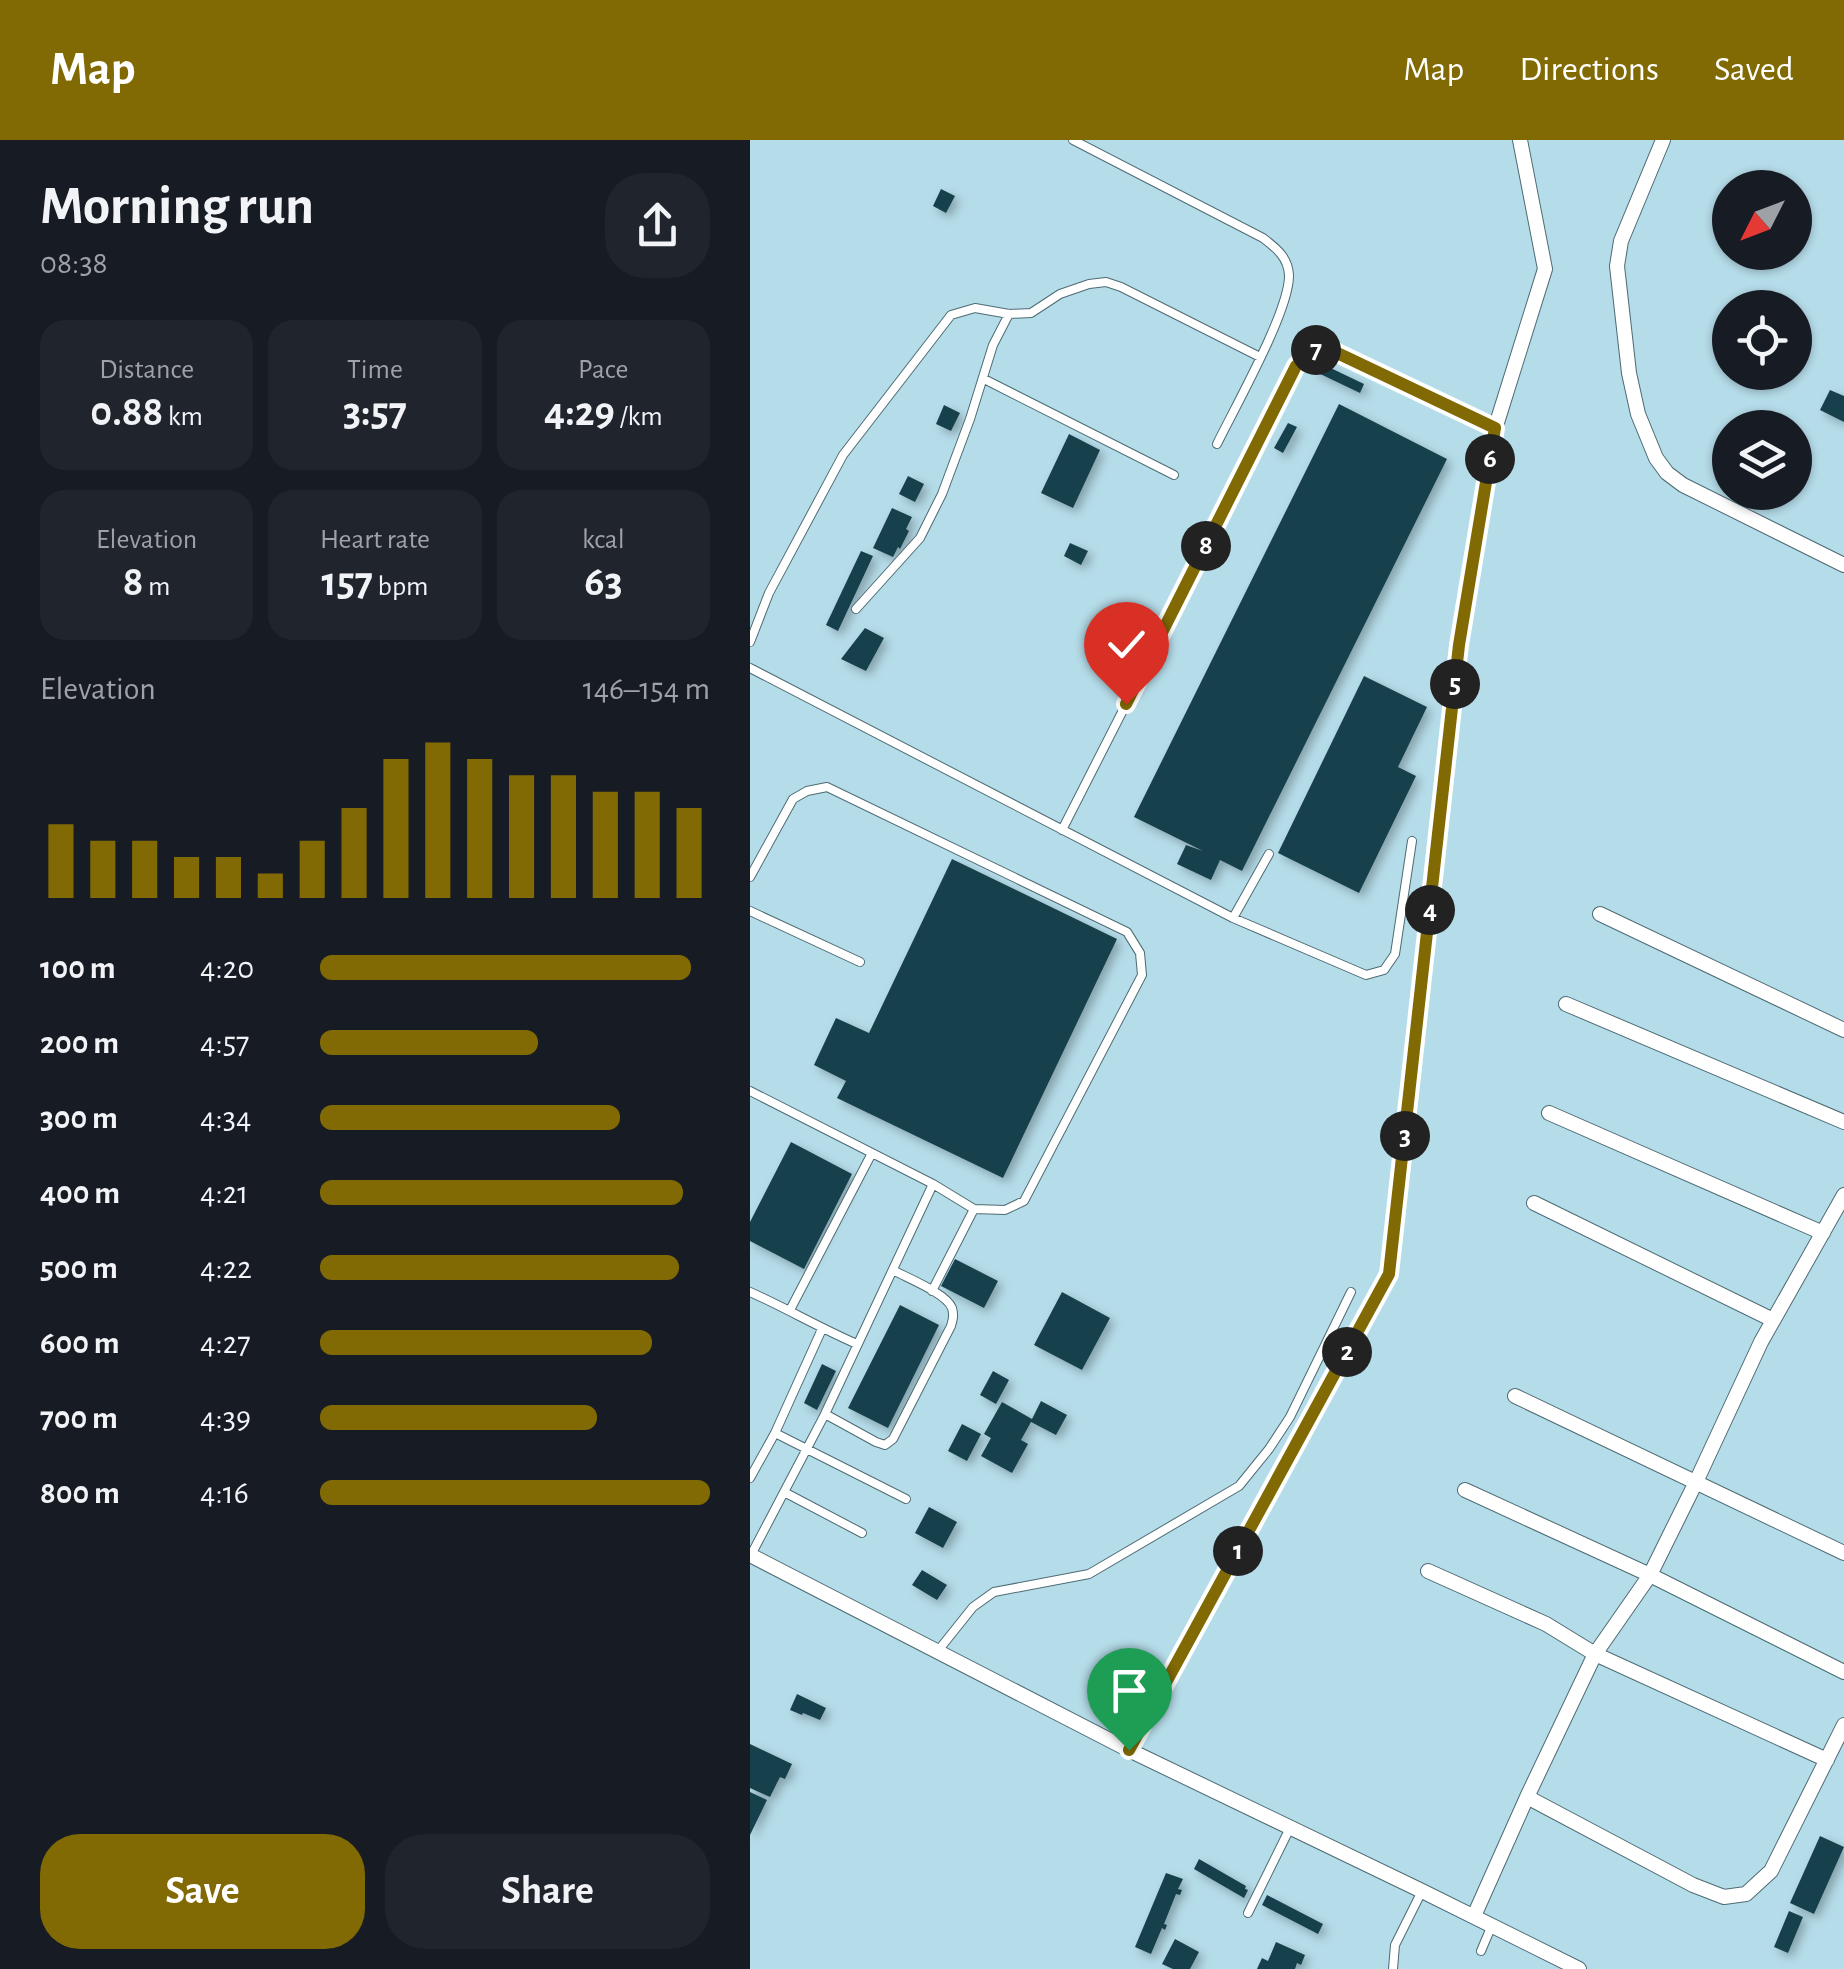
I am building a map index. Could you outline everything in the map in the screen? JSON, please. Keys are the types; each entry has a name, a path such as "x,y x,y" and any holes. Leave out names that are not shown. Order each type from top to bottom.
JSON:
{"street":[{"path":"1129,1750 1389,1274 1459,645 1495,428 1545,269 1520,140"},
{"path":"1663,140 1621,241 1617,266 1632,386 1638,414 1656,458 1667,473 1684,485 1844,565"},
{"path":"1600,914 1844,1030"},
{"path":"1566,1004 1844,1122"},
{"path":"1549,1113 1823,1233"},
{"path":"1474,1916 1595,1654 1650,1575 1773,1320 1844,1195"},
{"path":"1534,1203 1773,1320"},
{"path":"1515,1396 1844,1553"},
{"path":"1465,1490 1650,1575 1844,1672"},
{"path":"750,1555 1129,1750 1579,1969"},
{"path":"1428,1572 1546,1624 1595,1654 1827,1760"},
{"path":"1526,1797 1693,1885 1724,1898 1746,1894 1771,1870 1844,1725"}],"lane":[{"path":"1073,140 1263,238 1284,254 1289,276 1272,333 1217,444"},
{"path":"750,642 769,593 844,456 951,315 975,308 1031,313 1060,294 1106,282 1122,286 1260,357"},
{"path":"856,609 920,538 942,494 994,346 1010,314"},
{"path":"1062,830 1296,366 1314,350 1331,350 1495,428"},
{"path":"984,379 1174,475"},
{"path":"750,668 1233,918 1366,975 1384,970 1395,954 1412,841"},
{"path":"750,877 793,799 806,791 827,788 1126,932 1140,953 1142,975 1024,1201 1004,1210 974,1209 933,1184 750,1092"},
{"path":"1233,918 1269,854"},
{"path":"750,911 860,962"},
{"path":"790,1310 872,1153"},
{"path":"750,1555 825,1414 933,1184"},
{"path":"932,1291 974,1209"},
{"path":"825,1414 876,1442 884,1445 893,1440 952,1326 951,1305 892,1270"},
{"path":"750,1292 857,1344"},
{"path":"937,1652 973,1607 994,1592 1090,1574 1239,1486 1270,1449 1290,1416 1351,1292"},
{"path":"750,1478 822,1329"},
{"path":"774,1433 906,1499"},
{"path":"784,1492 862,1533"},
{"path":"1248,1912 1290,1828"},
{"path":"1393,1969 1396,1945 1422,1890"},
{"path":"1481,1950 1492,1924"}],"shaded area":[{"path":"750,140 1844,140 1844,1969 750,1969"}],"building":[{"path":"941,189 955,196 946,213 933,206"},
{"path":"1318,362 1364,384 1360,393 1314,371"},
{"path":"1830,390 1844,396 1844,422 1820,410"},
{"path":"1339,404 1447,459 1242,871 1220,860 1211,880 1177,864 1186,845 1203,851 1134,817"},
{"path":"944,405 960,413 951,431 936,424"},
{"path":"1288,423 1297,427 1283,453 1274,448"},
{"path":"1069,434 1100,450 1073,508 1041,493"},
{"path":"908,476 924,484 915,502 899,494"},
{"path":"892,508 912,517 906,529 909,531 893,557 873,548"},
{"path":"1070,543 1088,551 1081,565 1064,556"},
{"path":"861,551 873,556 838,631 826,625"},
{"path":"865,628 884,638 866,671 841,659"},
{"path":"1364,676 1427,707 1398,767 1416,776 1359,893 1278,853"},
{"path":"952,859 1117,939 1003,1178 837,1098 846,1081 814,1065 836,1018 869,1033"},
{"path":"791,1142 852,1174 804,1269 750,1241 750,1222"},
{"path":"955,1259 998,1281 984,1308 941,1286"},
{"path":"1062,1292 1110,1318 1082,1370 1034,1345"},
{"path":"900,1305 939,1325 888,1428 848,1408"},
{"path":"822,1364 836,1371 817,1410 804,1403"},
{"path":"993,1371 1009,1380 996,1404 980,1395"},
{"path":"1041,1401 1067,1415 1056,1435 1031,1422 1021,1440 1028,1444 1012,1473 981,1456 991,1438 984,1434 1002,1402 1032,1419"},
{"path":"962,1424 981,1434 967,1461 948,1451"},
{"path":"929,1507 957,1522 943,1548 915,1533"},
{"path":"922,1570 947,1585 937,1600 912,1585"},
{"path":"797,1694 826,1708 820,1720 790,1710"},
{"path":"750,1744 792,1764 770,1797 750,1788"},
{"path":"750,1792 767,1800 750,1835"},
{"path":"1820,1836 1844,1847 1814,1914 1790,1903"},
{"path":"1199,1859 1246,1886 1244,1898 1194,1869"},
{"path":"1166,1873 1183,1879 1178,1889 1182,1890 1180,1895 1176,1894 1165,1930 1162,1928 1151,1954 1135,1947"},
{"path":"1267,1895 1323,1924 1318,1934 1262,1905"},
{"path":"1789,1911 1803,1917 1788,1953 1774,1947"},
{"path":"1175,1939 1199,1952 1190,1969 1162,1964"},
{"path":"1276,1942 1305,1955 1301,1965 1297,1963 1295,1969 1257,1969 1262,1958 1268,1961"}],"route":[{"path":"1126,704 1296,366 1314,350 1331,350 1495,428 1459,645 1389,1274 1129,1750"}]}
